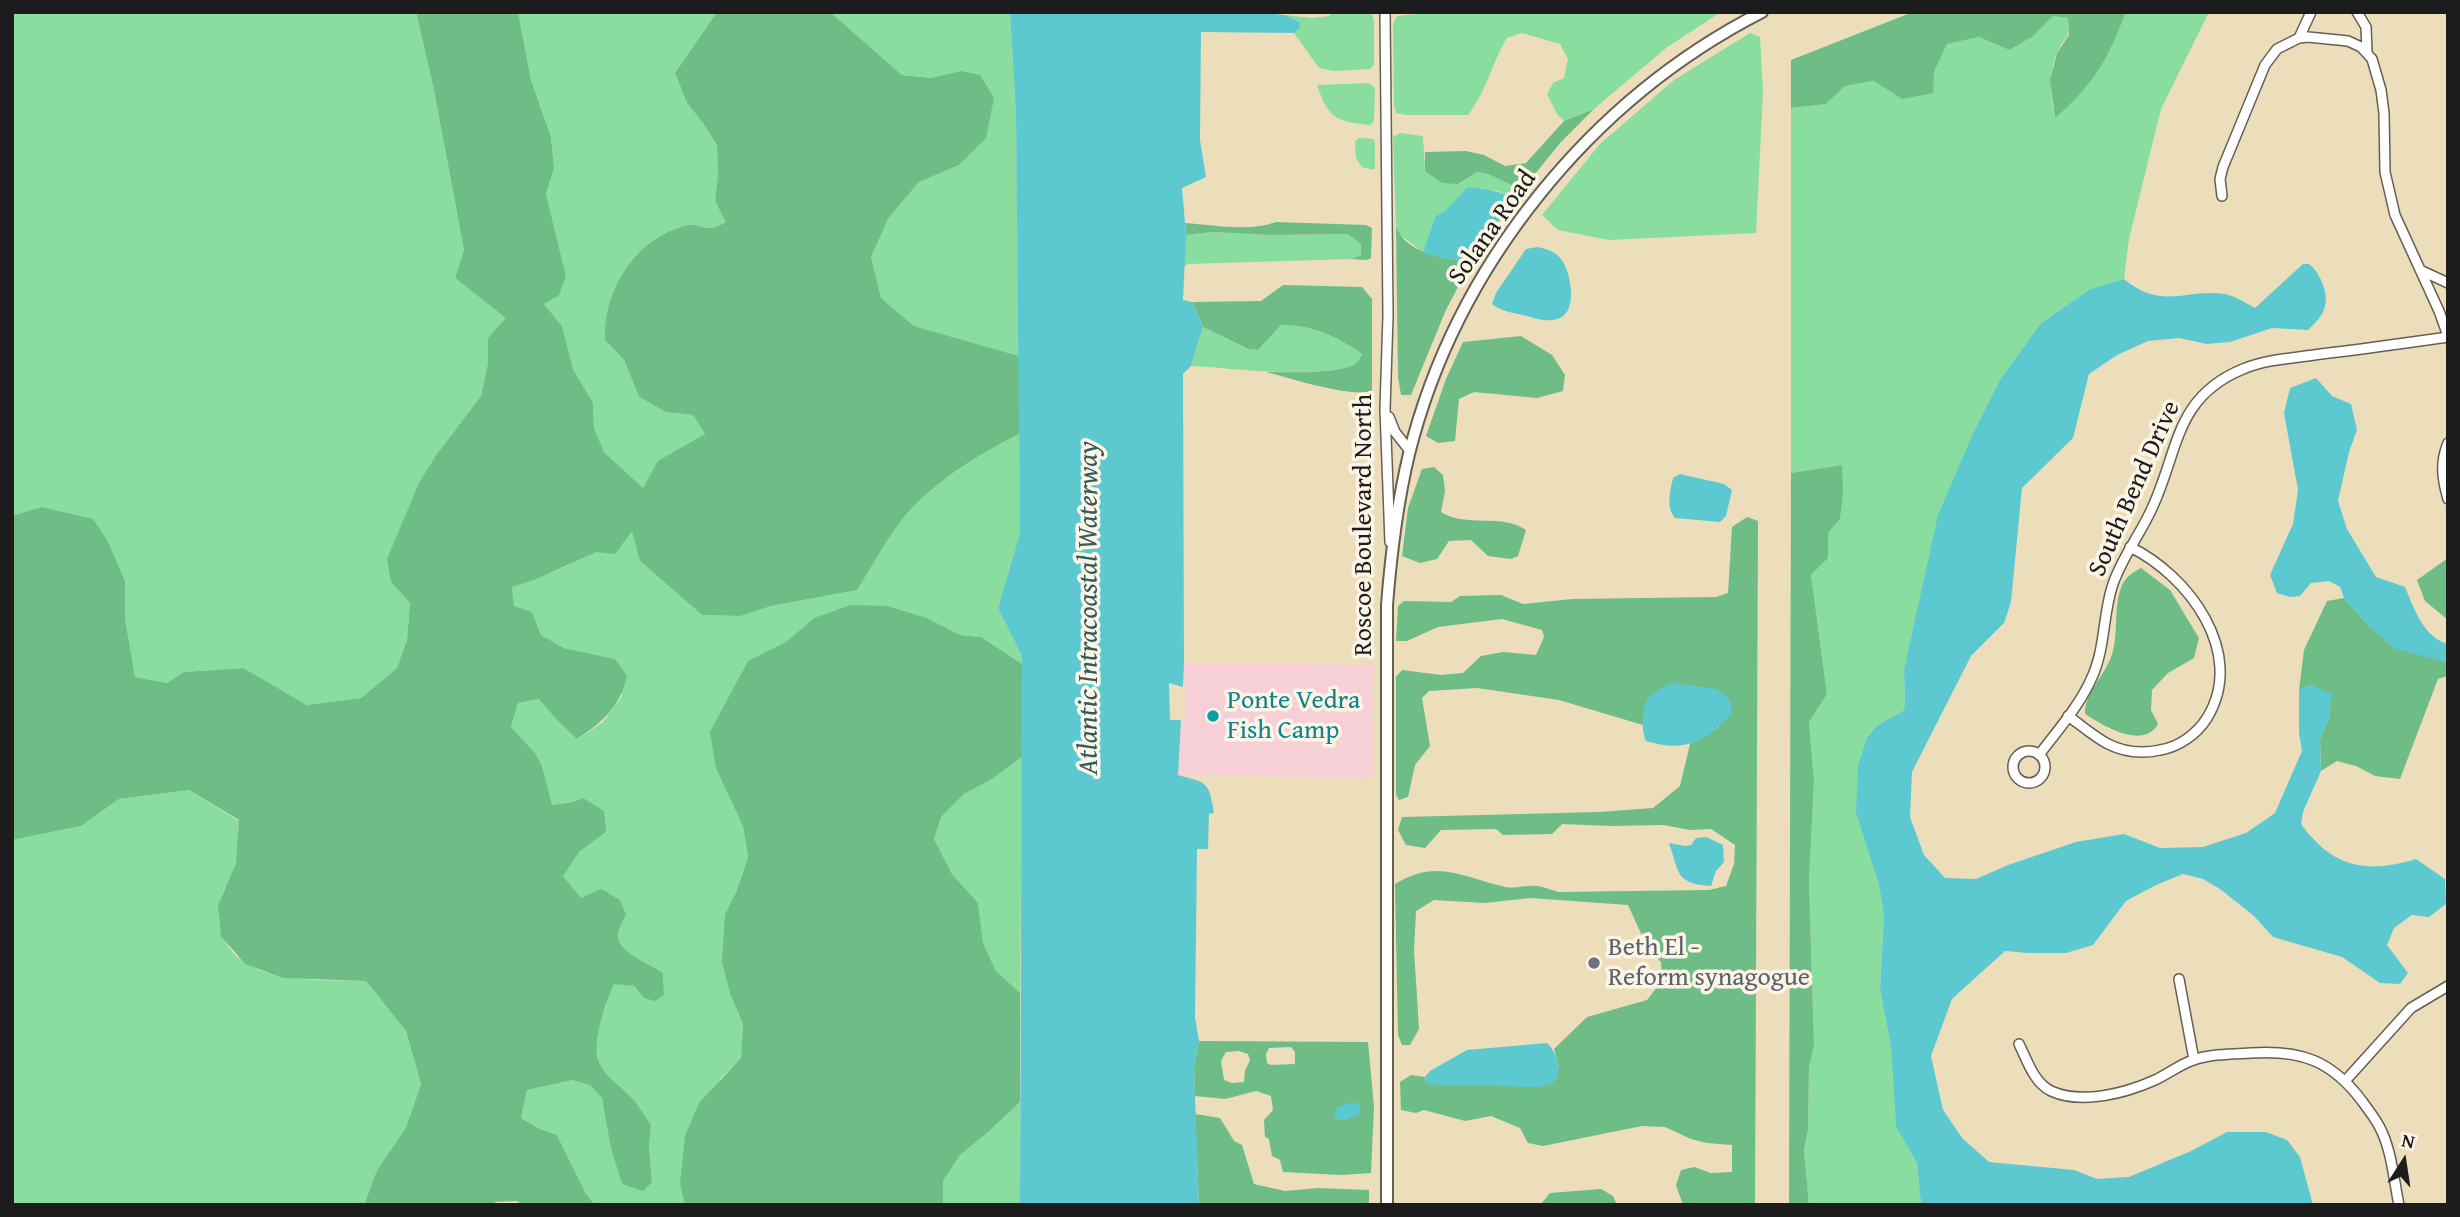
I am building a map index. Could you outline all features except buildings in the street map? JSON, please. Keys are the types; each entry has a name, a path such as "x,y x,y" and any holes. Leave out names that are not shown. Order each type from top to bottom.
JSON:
{"street":[{"name":"Roscoe Boulevard North","path":"1385,12 1388,304 1385,409 1390,557 1387,605 1387,1205"},
{"name":"Solana Road","path":"1390,557 1410,451 1436,373 1469,299 1505,242 1542,193 1598,130 1650,85 1715,39 1762,12"},
{"path":"2299,38 2311,12"},
{"path":"2357,12 2366,27 2367,52 2376,68 2382,90 2388,193 2395,215 2440,311 2448,337"},
{"path":"2222,196 2223,167 2265,65 2277,49 2299,38 2348,41 2367,52"},
{"path":"2420,270 2448,283"},
{"name":"South Bend Drive","path":"2039,755 2068,716 2093,675 2102,645 2112,588 2130,547 2154,505 2178,431 2204,394 2228,376 2272,360 2448,337"},
{"path":"1385,409 1395,432 1410,451"},
{"path":"2448,443 2442,456 2442,475 2448,499"},
{"path":"2068,716 2109,744 2125,750 2150,752 2166,749 2186,740 2205,721 2214,707 2220,683 2219,656 2201,611 2169,573 2146,554 2130,547"},
{"path":"2179,979 2194,1060"},
{"path":"2346,1080 2411,1008 2448,986"},
{"path":"2018,1044 2043,1086 2050,1091 2075,1097 2091,1097 2143,1085 2194,1060 2216,1055 2287,1052 2318,1061 2346,1080 2375,1118 2387,1145 2399,1205"}],"shaded area":[{"path":"1184,664 1373,665 1374,778 1178,775"}],"green space":[{"path":"12,12 416,12 434,90 464,250 455,278 507,318 488,338 488,363 481,396 437,454 391,582 410,603 407,640 397,668 361,698 307,705 242,668 184,672 167,683 135,677 125,618 125,581 41,507 12,516"},
{"path":"416,12 518,12 531,80 551,137 554,168 546,194 566,276 559,295 544,304 562,326 573,369 593,403 594,428 604,452 643,488 658,461 705,434 693,415 666,412 639,397 624,360 605,340 606,321 617,284 639,252 671,231 689,225 711,228 726,222 715,201 717,146 687,103 675,73 717,12 830,12 902,75 931,78 961,71 980,75 994,98 986,138 959,165 919,182 888,219 871,257 881,298 914,326 1019,356 1019,434 962,466 924,496 897,526 857,590 771,606 741,616 702,615 640,561 632,531 615,554 596,552 512,587 514,606 532,612 541,635 564,648 615,659 627,676 620,697 609,713 577,739 539,699 518,703 511,727 535,753 542,766 552,805 583,798 604,811 606,832 579,852 563,876 581,898 601,889 620,900 626,915 619,931 619,942 636,958 663,973 664,995 655,1001 644,998 634,986 614,984 598,1034 599,1062 609,1077 632,1098 651,1125 649,1147 652,1182 643,1191 622,1184 611,1148 602,1098 590,1085 573,1080 527,1090 521,1118 557,1135 586,1194 595,1205 523,1205 517,1201 495,1202 494,1205 364,1205 377,1170 406,1128 421,1084 406,1031 366,981 283,978 245,964 221,936 218,905 236,864 239,820 189,790 119,799 81,826 12,840 12,516 41,507 93,519 107,540 125,581 125,618 135,677 167,683 184,672 243,668 307,705 361,698 397,668 407,640 410,603 391,582 387,559 419,483 437,454 481,396 488,363 488,338 506,318 455,278 464,250 434,90"},
{"path":"518,12 717,12 675,73 687,103 717,147 715,201 727,222 711,228 690,225 671,230 654,240 627,267 610,302 606,321 605,340 624,360 639,397 666,412 693,415 705,434 684,448 643,488 604,452 594,428 593,403 573,369 562,326 544,304 566,276 546,194 554,168 551,137 531,80"},
{"path":"830,12 1010,12 1016,115 1019,356 914,326 881,298 871,257 888,219 919,182 959,165 961,71 931,78 902,75"},
{"path":"1332,12 1372,12 1374,65 1370,69 1334,71 1319,68 1294,33 1300,28 1285,15 1312,18 1329,16"},
{"path":"1440,12 1721,12 1666,48 1594,109 1564,121 1557,114 1547,94 1553,83 1564,78 1568,59 1560,44 1522,33 1507,38 1480,97 1468,115 1396,113 1393,24 1397,16"},
{"path":"1913,12 2126,12 2113,44 2090,82 2055,118 2050,80 2057,53 2069,35 2068,18 2053,16 2032,37 2009,50 1979,37 1947,44 1934,72 1933,93 1902,99 1874,81 1845,86 1826,104 1791,108 1791,60"},
{"path":"2126,12 2209,12 2161,109 2129,239 2124,279 2090,289 2040,324 2000,380 1974,431 1921,598 1904,670 1903,711 1878,725 1878,881 1884,915 1880,989 1891,1047 1896,1127 1917,1163 1921,1205 1809,1205 1804,1150 1808,1130 1809,1068 1814,1045 1809,882 1814,780 1809,722 1827,694 1811,575 1828,558 1828,533 1840,519 1842,465 1791,473 1791,108 1826,104 1845,86 1875,81 1902,99 1934,72 1947,44 1979,37 2009,50 2032,37 2053,16 2068,18 2068,35 2057,53 2052,69 2055,118 2090,82 2113,44"},
{"path":"1750,33 1760,37 1763,92 1756,233 1609,240 1558,230 1542,215 1600,144 1674,80"},
{"path":"1369,83 1375,88 1374,120 1371,125 1341,120 1335,116 1325,105 1317,85"},
{"path":"1594,109 1561,142 1522,190 1488,174 1477,172 1458,184 1442,183 1425,171 1425,152 1466,151 1484,155 1505,166 1526,163 1564,121"},
{"path":"1400,133 1423,136 1425,171 1458,184 1477,172 1488,174 1522,190 1516,199 1498,191 1481,188 1435,217 1423,252 1399,234 1396,226 1393,137"},
{"path":"1359,138 1373,139 1375,142 1373,170 1362,167 1356,158 1355,141"},
{"path":"1276,222 1366,225 1372,228 1371,258 1351,259 1361,255 1361,244 1348,234 1270,235 1213,232 1186,235 1185,223 1254,227"},
{"path":"1396,226 1406,242 1433,255 1462,260 1477,250 1445,312 1411,395 1401,395 1398,377"},
{"path":"1213,232 1270,235 1348,234 1361,244 1361,255 1351,259 1188,264 1183,267 1186,235"},
{"path":"1283,285 1362,287 1372,299 1372,391 1336,390 1266,372 1327,371 1349,367 1357,362 1362,354 1334,337 1314,329 1281,325 1258,350 1248,349 1203,327 1192,302 1261,301"},
{"path":"1281,325 1324,333 1362,355 1357,363 1345,369 1327,372 1278,372 1191,366 1203,327 1247,349 1258,350"},
{"path":"1521,336 1552,355 1565,375 1563,391 1537,398 1474,392 1459,399 1455,441 1438,443 1426,436 1446,379 1463,342"},
{"path":"1019,434 1020,533 998,608 1022,656 1022,664 981,637 960,635 927,618 888,606 814,618 786,642 748,662 743,826 748,857 737,890 725,914 731,996 743,1024 741,1058 720,1079 680,1184 685,1205 595,1205 586,1194 557,1135 521,1118 527,1090 573,1080 589,1084 602,1097 622,1184 652,1183 649,1147 651,1125 632,1098 602,1067 597,1045 604,1011 614,983 634,986 644,998 664,995 663,973 636,958 619,942 619,931 626,915 581,898 562,876 579,852 606,832 583,798 552,805 542,766 535,753 511,727 518,703 540,699 558,721 578,739 603,722 622,696 615,659 564,648 541,635 532,612 514,607 512,587 562,568 633,530 640,561 702,615 741,616 771,606 857,590 897,526 924,496 962,466"},
{"path":"1842,465 1840,519 1828,533 1828,558 1811,575 1827,694 1809,722 1814,780 1809,882 1814,1045 1809,1068 1808,1130 1804,1150 1809,1205 1789,1205 1791,473"},
{"path":"1434,467 1443,475 1445,491 1441,512 1462,519 1506,522 1526,530 1518,556 1511,559 1488,556 1471,540 1449,541 1437,559 1420,563 1402,556 1408,508 1422,469"},
{"path":"1747,517 1758,521 1755,1205 1683,1205 1676,1185 1681,1170 1694,1167 1711,1173 1732,1172 1732,1145 1691,1139 1665,1127 1642,1126 1543,1146 1528,1143 1520,1128 1491,1116 1465,1121 1424,1110 1416,1113 1401,1110 1400,1082 1411,1075 1425,1077 1426,1083 1559,1067 1554,1049 1587,1017 1647,1000 1662,981 1661,962 1648,949 1628,905 1530,898 1485,903 1434,900 1416,911 1414,950 1419,1029 1410,1045 1402,1045 1398,1035 1395,884 1410,876 1437,871 1505,887 1537,886 1558,892 1709,890 1726,886 1734,864 1735,845 1711,829 1690,830 1663,825 1562,824 1552,834 1503,835 1496,829 1441,830 1425,848 1406,845 1398,830 1402,817 1653,808 1680,786 1690,744 1719,727 1644,710 1643,725 1559,700 1477,688 1429,691 1422,698 1430,746 1415,765 1408,797 1399,800 1396,795 1396,677 1402,670 1441,675 1463,673 1481,656 1503,652 1536,655 1544,637 1542,630 1502,619 1438,627 1407,641 1396,641 1398,606 1404,601 1451,602 1460,596 1501,595 1523,604 1572,599 1716,597 1728,593 1732,527"},
{"path":"2448,558 2448,620 2425,601 2417,580"},
{"path":"2141,568 2170,590 2199,638 2194,658 2168,673 2152,690 2151,710 2158,724 2151,732 2133,735 2112,729 2085,714 2088,698 2113,651 2121,587 2127,577"},
{"path":"2344,598 2370,627 2448,663 2448,676 2438,679 2400,779 2375,776 2356,766 2337,761 2321,771 2320,740 2330,714 2312,685 2299,690 2304,650 2327,601"},
{"path":"851,605 888,606 927,618 960,635 981,637 1022,664 1022,757 992,779 964,794 941,817 934,839 952,874 978,903 983,943 996,971 1020,993 1020,1102 960,1155 943,1181 943,1205 685,1205 680,1184 685,1136 699,1103 741,1058 743,1024 731,996 722,962 725,914 737,890 748,857 743,826 716,768 710,732 748,661 786,642 814,618"},
{"path":"1022,757 1020,993 996,971 983,943 978,903 952,874 934,839 941,817 964,794 992,779"},
{"path":"189,790 239,821 236,864 219,908 222,934 233,953 250,966 271,974 320,980 366,981 406,1031 421,1084 406,1129 377,1170 364,1205 12,1205 12,840 81,826 119,799"},
{"path":"1199,1041 1368,1042 1374,1107 1371,1173 1341,1175 1283,1172 1280,1160 1272,1156 1269,1139 1265,1137 1264,1120 1273,1110 1271,1096 1256,1091 1225,1099 1195,1096 1194,1067","holes":["1291,1047 1295,1052 1295,1064 1267,1063 1266,1054 1269,1048","1239,1051 1248,1054 1250,1060 1244,1082 1232,1083 1224,1080 1221,1061 1226,1052"]},
{"path":"1020,1102 1020,1205 943,1205 943,1181 960,1155"},
{"path":"1195,1114 1220,1118 1234,1141 1242,1145 1254,1184 1285,1191 1318,1188 1369,1190 1369,1205 1199,1205"},
{"path":"1601,1189 1613,1196 1617,1205 1540,1205 1550,1193"}],"water":[{"name":"Atlantic Intracoastal Waterway","path":"1010,12 1256,12 1285,15 1299,22 1300,28 1294,33 1201,32 1200,140 1206,177 1182,188 1186,235 1183,300 1192,302 1203,327 1191,366 1183,374 1184,664 1178,775 1205,785 1214,813 1209,814 1208,849 1197,849 1195,1017 1199,1041 1194,1067 1199,1205 1020,1205 1022,656 998,608 1020,533 1016,115"},
{"path":"1467,188 1492,190 1516,199 1477,250 1462,260 1423,252 1435,217 1447,209"},
{"path":"1537,247 1556,254 1568,273 1571,299 1566,314 1560,318 1544,320 1500,309 1492,304 1496,293 1526,249"},
{"path":"2303,264 2309,264 2316,272 2326,295 2322,313 2308,330 2272,328 2230,342 2207,344 2179,338 2148,341 2117,355 2089,374 2073,438 2022,488 2011,602 2004,623 1971,656 1912,772 1910,817 1924,855 1945,878 1976,879 2076,842 2124,834 2160,848 2203,847 2246,833 2275,813 2302,751 2299,733 2299,690 2312,685 2331,694 2330,714 2320,740 2321,771 2303,812 2301,824 2325,850 2352,864 2381,866 2416,859 2445,879 2446,904 2429,917 2412,915 2394,928 2387,945 2408,973 2400,984 2380,983 2342,957 2273,937 2254,916 2220,889 2203,879 2183,874 2126,901 2093,945 2066,953 2005,951 1952,999 1931,1056 1943,1110 1963,1139 1989,1162 2074,1170 2097,1179 2129,1177 2191,1151 2227,1132 2266,1132 2287,1140 2300,1157 2313,1205 1921,1205 1917,1163 1896,1127 1891,1047 1880,989 1884,915 1878,881 1856,813 1858,766 1867,738 1878,725 1903,711 1905,704 1904,670 1938,515 1974,431 2000,380 2040,324 2090,289 2124,279 2150,294 2225,294 2255,308"},
{"path":"2316,378 2332,396 2351,404 2357,430 2338,501 2347,529 2376,577 2405,587 2426,628 2432,635 2448,644 2448,663 2393,648 2344,598 2340,587 2329,581 2311,583 2300,596 2290,597 2277,593 2270,575 2293,524 2298,490 2284,413 2290,388"},
{"path":"1680,474 1724,484 1732,490 1726,516 1720,522 1675,518 1670,509 1670,494 1673,478"},
{"path":"1672,683 1717,689 1730,700 1732,713 1713,731 1694,742 1672,746 1646,741 1643,730 1645,705 1651,695"},
{"path":"1706,837 1723,845 1724,862 1716,871 1711,886 1684,879 1677,868 1669,843 1685,846 1691,845 1696,838"},
{"path":"1547,1043 1554,1052 1559,1069 1556,1080 1551,1084 1539,1087 1426,1083 1425,1077 1430,1071 1467,1050"},
{"path":"1348,1103 1358,1103 1361,1109 1358,1115 1339,1120 1334,1115 1336,1108"}],"pier":[{"path":"1169,683 1186,688 1184,720 1170,720"}],"place":[{"name":"Ponte Vedra Fish Camp","path":"1213,716"},
{"name":"Beth El - Reform synagogue","path":"1594,963"}]}
